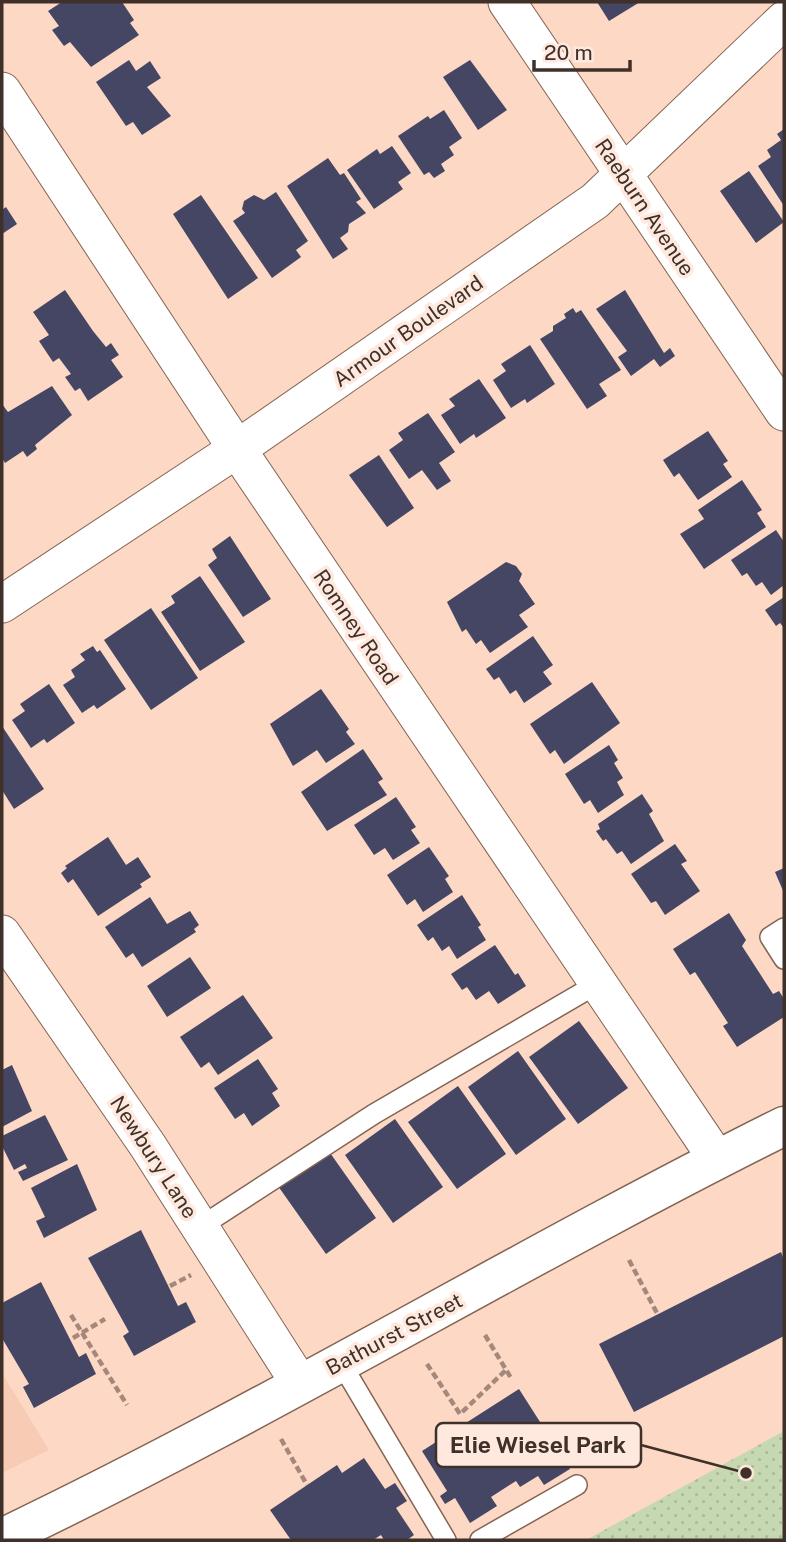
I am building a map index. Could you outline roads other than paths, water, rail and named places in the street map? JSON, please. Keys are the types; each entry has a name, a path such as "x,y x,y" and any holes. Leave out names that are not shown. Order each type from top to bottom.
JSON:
{"main road":[{"name":"Bathurst Street","path":"2,1538 341,1363 717,1159 783,1129"}],"street":[{"name":"Raeburn Avenue","path":"507,2 784,412"},
{"name":"Armour Boulevard","path":"2,604 236,449 595,201 784,20"},
{"name":"Romney Road","path":"2,91 236,449 717,1159"},
{"name":"Newbury Lane","path":"2,934 148,1146 300,1384"}],"lane":[{"path":"784,928 770,937 784,959"},
{"path":"200,1227 374,1114 597,984"},
{"path":"341,1363 446,1540"},
{"path":"481,1540 577,1485"}],"place":[{"name":"Elie Wiesel Park","path":"746,1473"}]}
